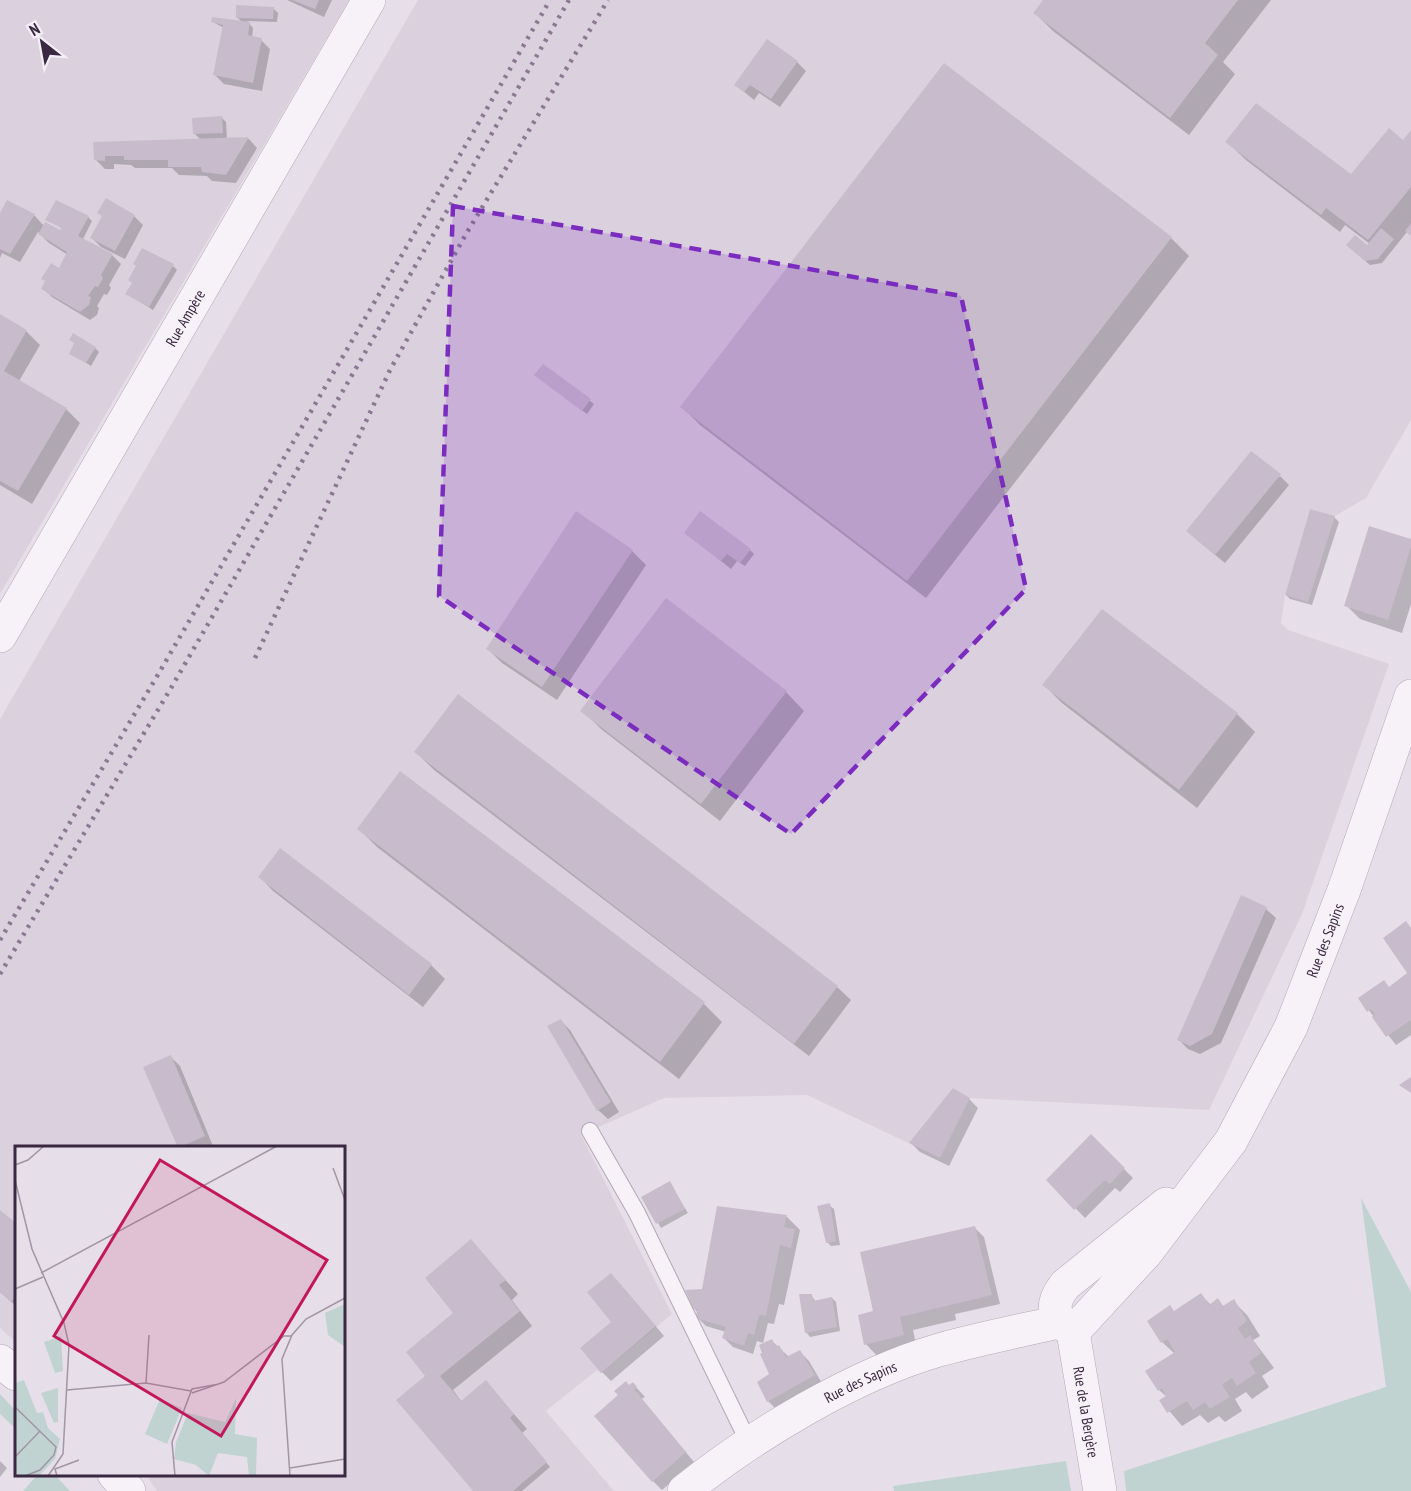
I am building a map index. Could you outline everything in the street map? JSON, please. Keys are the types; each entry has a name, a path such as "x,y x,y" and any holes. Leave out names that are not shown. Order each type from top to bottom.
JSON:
{"street":[{"name":"Rue Ampère","path":"0,636 369,0"},
{"name":"Rue des Sapins","path":"684,1491 749,1443 850,1386 937,1350 1066,1327 1146,1253 1231,1141 1291,1027 1344,890 1411,696"},
{"name":"Rue de la Bergère","path":"1066,1327 1100,1491"},
{"path":"0,1361 15,1373"},
{"path":"116,1476 129,1491"}],"lane":[{"path":"590,1131 637,1213 749,1443"}],"highlighted area":[{"path":"453,206 961,296 1026,589 791,834 439,596"}],"shaded area":[{"path":"0,0 349,0 0,594"},
{"path":"418,0 1411,0 1411,420 1366,498 1335,516 1310,509 1285,595 1281,623 1288,630 1389,664 1302,914 1209,1110 970,1098 940,1158 807,1095 664,1098 581,1135 672,1314 601,1373 597,1370 546,1411 614,1491 157,1491 147,1476 345,1476 345,1146 15,1146 15,1341 0,1328 0,719"},
{"path":"1361,1198 1411,1292 1411,1491 1126,1491 1124,1471 1386,1387"},
{"path":"0,1394 15,1410 15,1428 0,1414"},
{"path":"1066,1461 1071,1491 894,1491 893,1486"},
{"path":"36,1476 56,1476 70,1491 23,1491"}],"building":[{"path":"292,0 319,0 315,9"},
{"path":"1043,0 1238,0 1205,43 1218,55 1170,118 1033,13"},
{"path":"236,5 274,7 273,19 236,18"},
{"path":"212,17 250,22 248,35 262,38 253,83 213,75 223,25 211,22"},
{"path":"767,39 798,61 771,99 750,85 744,92 734,85"},
{"path":"944,63 1172,237 907,581 680,407"},
{"path":"1256,103 1351,174 1389,128 1403,140 1411,130 1411,187 1368,240 1326,208 1321,215 1225,142"},
{"path":"222,116 223,133 193,134 192,118"},
{"path":"249,137 226,175 202,172 201,167 168,167 168,160 124,160 124,156 105,156 105,161 94,160 93,142"},
{"path":"106,198 135,215 115,251 90,238 102,216 97,213"},
{"path":"7,200 35,214 10,254 0,249 0,213"},
{"path":"56,200 89,216 78,236 113,254 101,275 103,278 98,287 95,286 88,296 91,297 89,305 80,312 41,289 45,281 41,279 51,263 59,268 67,252 38,234 45,222 60,230 62,228 45,220"},
{"path":"1411,223 1411,236 1405,231"},
{"path":"1381,228 1394,239 1378,259 1365,261 1346,245 1355,235 1367,245"},
{"path":"142,248 174,264 149,307 125,294 132,283 128,280 136,266 133,264"},
{"path":"0,314 27,330 4,371 67,408 18,491 0,481"},
{"path":"73,333 96,347 86,363 69,354 74,343 69,340"},
{"path":"543,364 591,399 582,411 534,375"},
{"path":"1251,451 1281,474 1215,555 1186,531"},
{"path":"1310,509 1335,516 1308,602 1285,595"},
{"path":"576,511 633,550 542,687 486,649"},
{"path":"700,511 751,549 740,563 727,554 721,561 684,533"},
{"path":"1369,526 1411,539 1411,547 1388,620 1344,606"},
{"path":"666,598 787,691 701,804 580,711"},
{"path":"1102,609 1238,713 1179,790 1042,685"},
{"path":"458,694 838,986 794,1044 414,752"},
{"path":"400,771 705,1002 660,1062 357,829"},
{"path":"280,848 432,964 409,995 258,877"},
{"path":"1241,895 1267,907 1212,1034 1190,1046 1177,1040"},
{"path":"1406,921 1411,928 1411,1020 1386,1037 1372,1017 1375,1014 1371,1009 1367,1012 1358,998 1384,980 1389,987 1407,973 1383,938"},
{"path":"561,1019 611,1102 597,1111 547,1026"},
{"path":"171,1055 205,1136 182,1146 177,1146 143,1067"},
{"path":"1411,1077 1411,1093 1399,1085"},
{"path":"953,1088 970,1098 940,1158 909,1143"},
{"path":"1091,1134 1125,1168 1110,1184 1105,1180 1074,1210 1046,1180"},
{"path":"670,1181 685,1209 656,1224 641,1197"},
{"path":"830,1203 836,1241 826,1243 817,1206"},
{"path":"717,1206 787,1215 784,1227 795,1229 791,1248 780,1245 766,1316 759,1315 754,1335 748,1333 744,1346 722,1338 726,1327 696,1318 697,1309 693,1309 685,1290 702,1289"},
{"path":"0,1210 15,1222 15,1296 11,1302 0,1292"},
{"path":"975,1226 992,1295 900,1317 904,1335 864,1345 858,1315 873,1311 860,1252"},
{"path":"471,1239 506,1280 499,1285 520,1311 440,1376 461,1401 486,1380 514,1414 510,1418 547,1462 513,1491 473,1491 396,1400 425,1376 406,1352 453,1313 425,1278"},
{"path":"611,1273 656,1326 601,1373 580,1348 611,1322 587,1292"},
{"path":"1201,1293 1209,1305 1218,1298 1223,1306 1234,1299 1247,1321 1238,1328 1245,1339 1250,1335 1261,1353 1249,1362 1256,1373 1237,1386 1232,1378 1222,1385 1230,1397 1210,1409 1205,1402 1193,1410 1187,1401 1167,1413 1159,1400 1166,1396 1162,1388 1158,1391 1145,1371 1175,1352 1167,1339 1161,1343 1147,1321 1170,1305 1174,1311"},
{"path":"799,1294 812,1294 813,1301 832,1297 837,1327 805,1333"},
{"path":"772,1339 776,1347 779,1345 786,1357 800,1350 815,1375 767,1402 757,1382 769,1374 760,1354 762,1353 759,1345"},
{"path":"626,1381 629,1385 633,1382 637,1387 634,1389 686,1452 652,1482 594,1416 618,1395 614,1391"}],"railway":[{"path":"0,940 156,678 550,0"},
{"path":"0,974 171,688 569,0"},
{"path":"255,658 390,370 466,234 608,0"}]}
